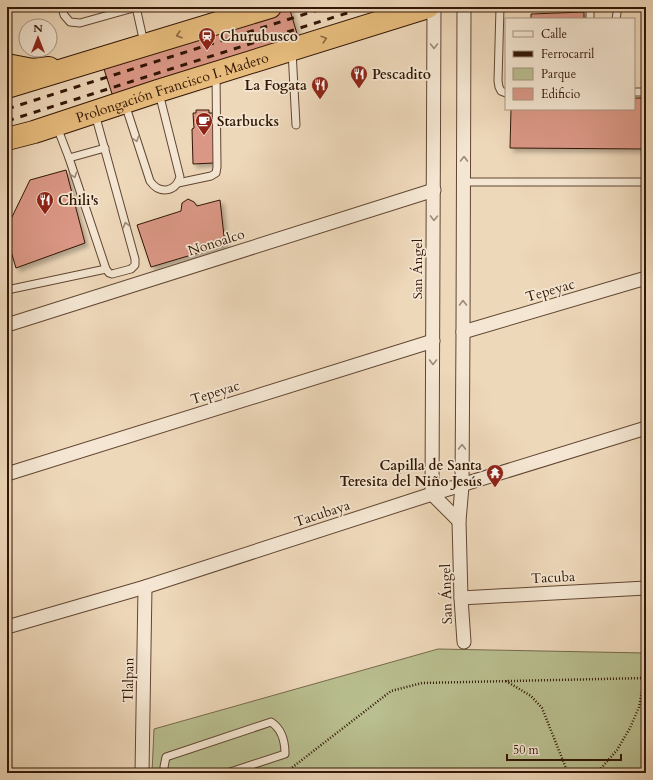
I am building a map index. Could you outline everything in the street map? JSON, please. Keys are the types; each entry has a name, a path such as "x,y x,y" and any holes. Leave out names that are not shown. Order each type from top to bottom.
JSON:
{"highway":[{"path":"7,87 144,45 234,11 270,7"},
{"name":"Prolongación Francisco I. Madero","path":"7,139 56,125 158,91 428,7"},
{"path":"7,65 33,70 92,61"}],"street":[{"name":"San Ángel","path":"432,494 434,7"},
{"name":"San Ángel","path":"464,7 462,486 459,521 464,642"},
{"name":"Nonoalco","path":"7,325 434,190"},
{"name":"Tepeyac","path":"463,332 646,278"},
{"name":"Tepeyac","path":"7,474 433,342"},
{"name":"Tacubaya","path":"7,627 145,587 432,494 646,428"},
{"path":"432,494 459,521"},
{"name":"Tlalpan","path":"142,773 145,587"},
{"name":"Tacuba","path":"461,598 646,588"}],"lane":[{"path":"62,7 64,15 70,22 80,23 136,7 144,45"},
{"path":"500,7 498,81 501,91 505,93"},
{"path":"590,7 590,18"},
{"path":"616,18 618,7"},
{"path":"292,49 296,125"},
{"path":"178,183 211,176 216,173 218,168 216,73"},
{"path":"124,102 150,181 153,186 160,190 169,189 175,187 180,177 158,91"},
{"path":"635,92 646,92"},
{"path":"56,125 106,269 109,273 115,274 131,269 134,267 135,263 95,112"},
{"path":"68,158 105,148"},
{"path":"464,182 646,182"},
{"path":"7,290 106,269"},
{"path":"165,773 164,767 166,757 271,722 278,727 285,744 285,754 227,773"}],"path":[{"path":"285,773 391,691 422,683 646,678"},
{"path":"506,681 531,696 542,708 568,773"},
{"path":"597,773 618,750 630,728 642,691 646,686"}],"green space":[{"path":"438,649 646,653 646,773 152,773 154,729"}],"building":[{"path":"258,7 289,7 302,50 117,109 100,57"},
{"path":"645,7 646,7 646,44"},
{"path":"584,12 584,18 531,18 531,14"},
{"path":"635,98 646,98 646,149 510,148 511,110 635,110"},
{"path":"196,110 209,110 209,113 214,113 214,163 193,164 192,129 194,128 193,113 196,113"},
{"path":"66,170 85,243 16,268 7,238 7,223 10,221 30,180"},
{"path":"188,199 194,202 197,206 220,200 225,245 151,267 137,225 181,211 182,203"}],"railway":[{"path":"7,109 327,7"},
{"path":"7,121 366,7"}],"place":[{"name":"Churubusco","path":"207,51"},
{"name":"Pescadito","path":"359,89"},
{"name":"La Fogata","path":"320,100"},
{"name":"Starbucks","path":"204,136"},
{"name":"Chili's","path":"45,215"},
{"name":"Capilla de Santa Teresita del Niño Jesús","path":"495,488"}]}
